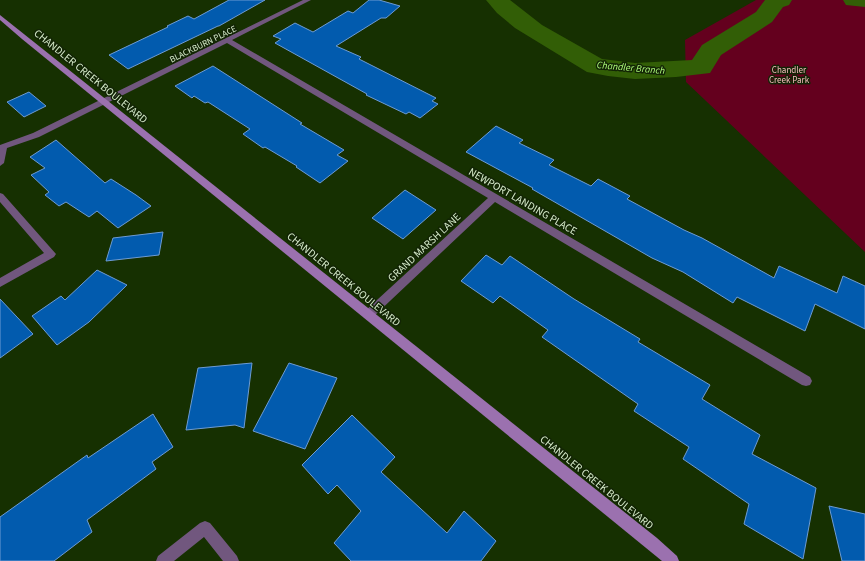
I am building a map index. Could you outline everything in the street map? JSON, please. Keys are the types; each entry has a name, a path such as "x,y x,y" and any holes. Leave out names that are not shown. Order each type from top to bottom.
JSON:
{"street":[{"name":"BLACKBURN PLACE","path":"2,148 36,135 308,0"},
{"name":"CHANDLER CREEK BOULEVARD","path":"0,17 646,538 672,561"},
{"name":"NEWPORT LANDING PLACE","path":"228,41 806,381"},
{"path":"0,163 2,148"},
{"path":"0,196 51,254 0,283"},
{"name":"GRAND MARSH LANE","path":"369,314 494,198"},
{"path":"162,561 205,528 232,561"}],"green space":[{"name":"Chandler Creek Park","path":"756,0 865,0 865,252 686,82 685,40"}],"building":[{"path":"229,0 265,0 219,26 128,69 109,55 188,16 194,19"},
{"path":"369,0 379,0 400,6 386,18 381,18 336,46 361,57 359,59 436,98 432,101 438,104 420,118 409,112 406,114 366,95 367,94 275,43 281,39 273,36 295,23 313,32 348,11 353,13"},
{"path":"213,66 302,123 300,124 344,150 337,155 348,161 320,183 296,167 297,166 265,147 263,148 243,134 250,129 208,102 205,103 194,96 192,98 175,86"},
{"path":"29,92 46,106 24,117 7,102"},
{"path":"496,126 523,140 519,143 554,160 549,165 591,186 598,179 630,196 627,199 774,278 779,266 837,293 843,276 865,286 865,329 815,304 805,331 737,297 733,303 683,272 652,258 532,189 533,188 466,152"},
{"path":"56,140 105,183 111,179 151,206 118,228 97,211 89,217 66,202 59,206 45,195 49,192 31,175 45,168 30,157"},
{"path":"405,190 436,210 403,239 372,218"},
{"path":"163,232 159,255 106,261 113,238"},
{"path":"486,255 502,265 510,256 574,299 640,339 638,342 710,385 702,399 760,435 752,454 816,488 803,559 744,524 749,504 683,459 689,447 634,411 638,404 542,337 548,330 500,296 493,303 461,281"},
{"path":"97,270 127,285 89,322 57,345 32,316 61,296 65,300"},
{"path":"0,299 33,334 0,358"},
{"path":"252,363 244,428 235,425 186,430 198,368"},
{"path":"289,363 337,378 305,449 253,431"},
{"path":"153,414 173,447 152,462 156,469 87,520 92,532 54,561 0,561 0,517 87,455 88,458"},
{"path":"352,415 395,457 381,472 447,533 464,511 496,541 481,561 351,561 334,543 361,511 337,485 328,494 302,465"},
{"path":"829,506 865,514 865,561 842,561"}],"waterway":[{"name":"Chandler Branch","path":"497,0 514,16 533,30 585,61 596,66 635,71 701,67 711,50 764,17 775,2 781,0"},
{"name":"Chandler Branch","path":"854,0 865,0"}]}
